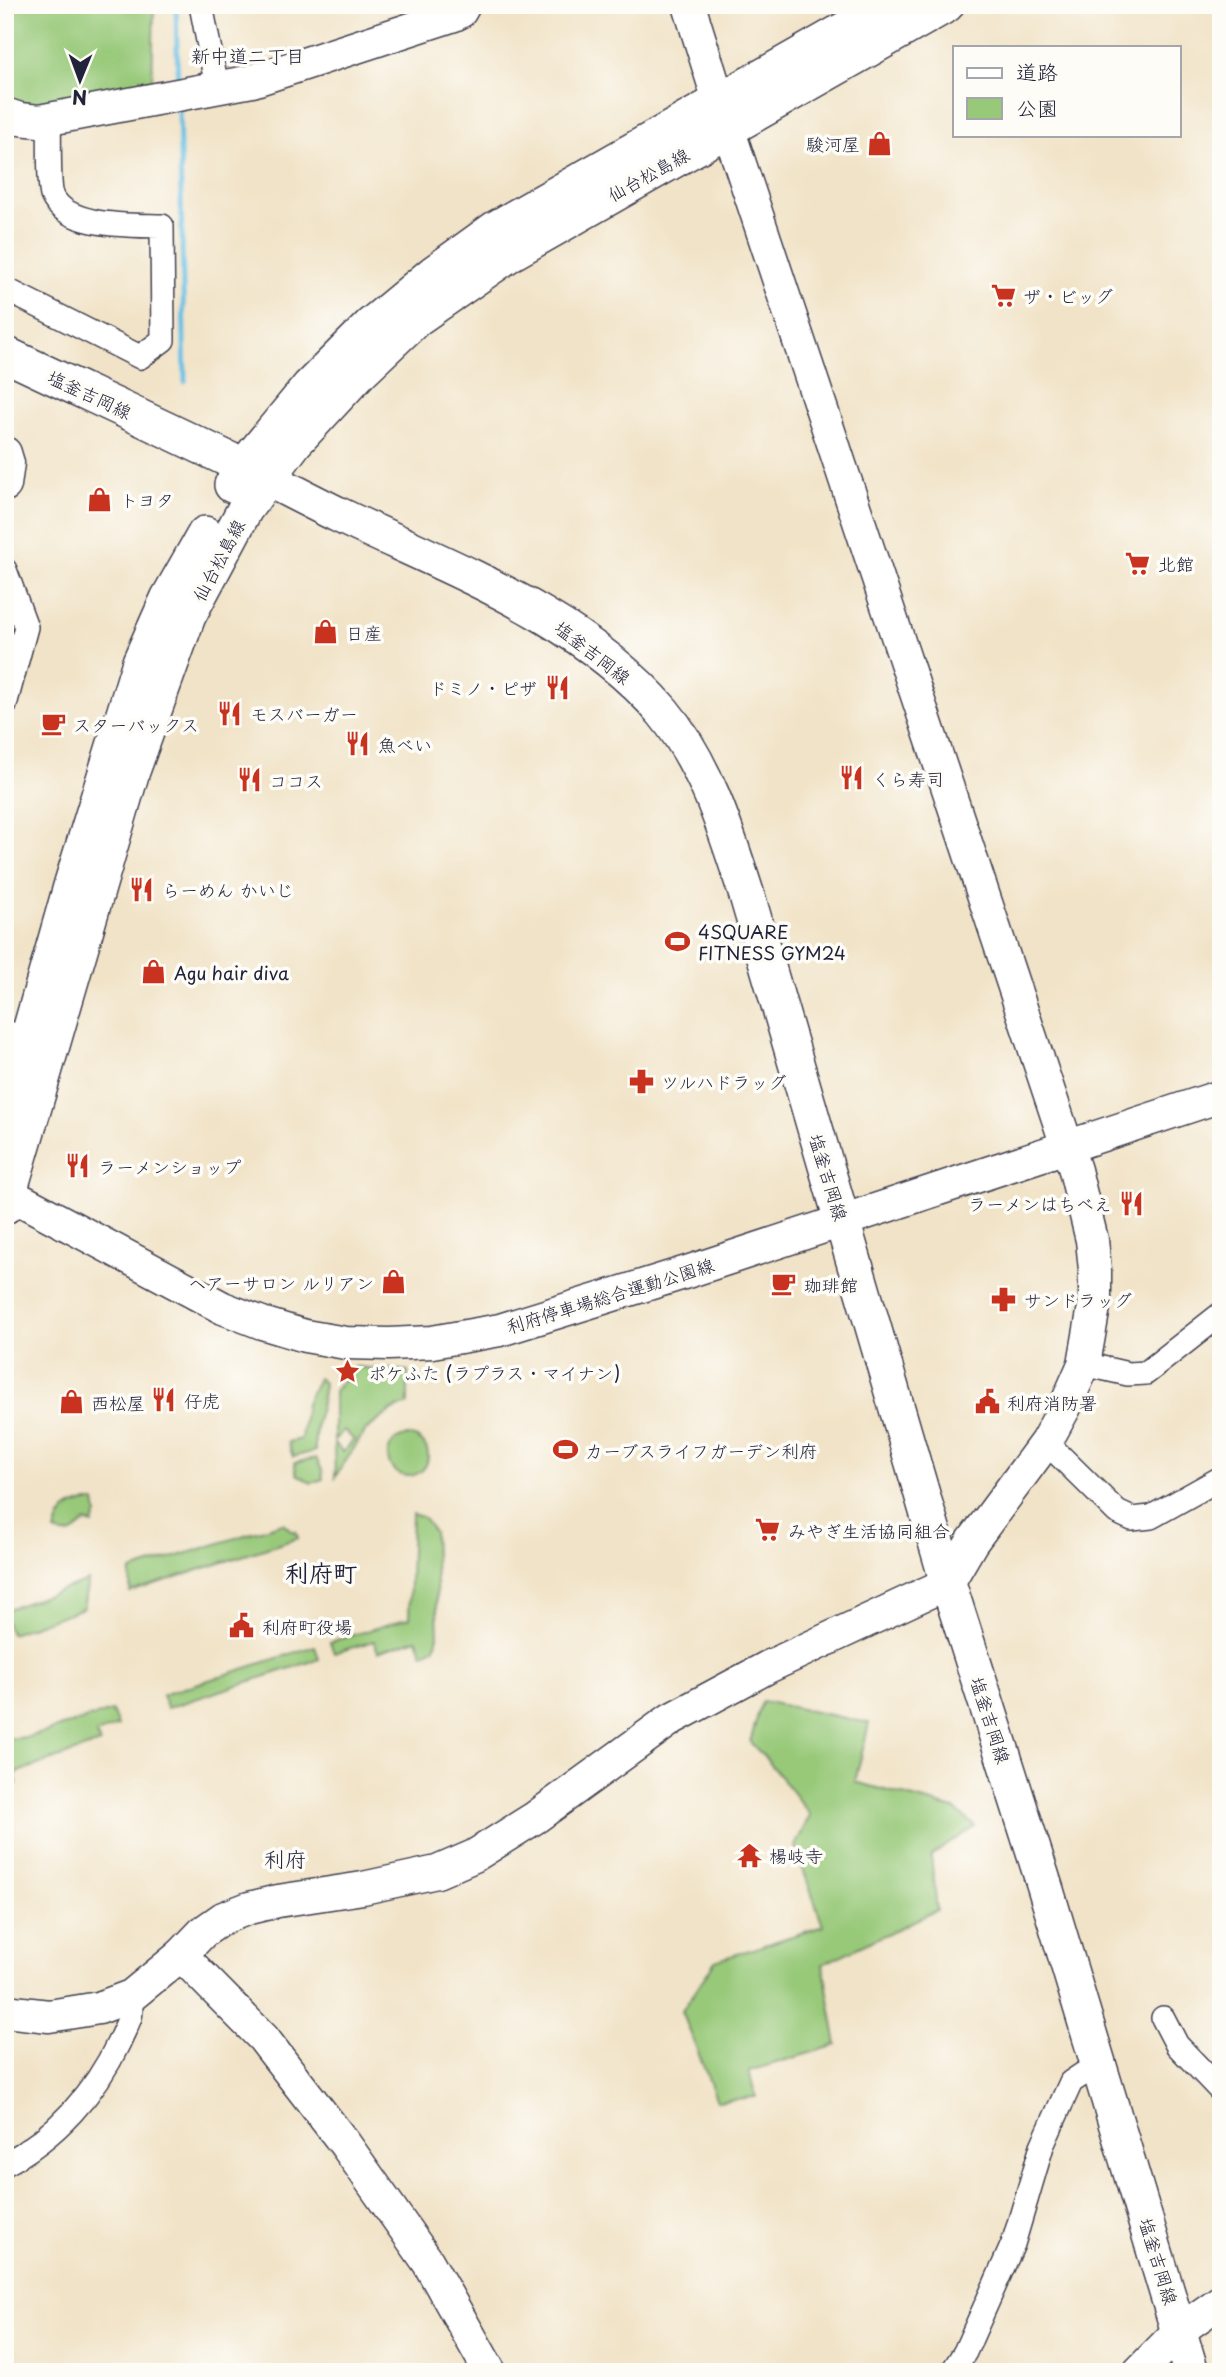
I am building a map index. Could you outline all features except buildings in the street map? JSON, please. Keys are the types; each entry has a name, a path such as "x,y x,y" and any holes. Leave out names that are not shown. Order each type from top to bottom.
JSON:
{"main road":[{"path":"724,115 888,5"},
{"path":"724,115 946,5"},
{"name":"仙台松島線","path":"5,1119 16,1037 76,870 140,663 168,599 255,472 309,387 370,326 434,273 495,229 724,115"},
{"name":"塩釜吉岡線","path":"5,354 540,611 612,662 662,711 694,760 722,818 948,1583 1191,2372"},
{"name":"仙台松島線","path":"6,1197 123,803 158,695 188,616 245,509 255,472"}],"street":[{"path":"194,91 201,5"},
{"path":"5,114 39,121 252,81 454,15 460,12 464,5"},
{"path":"5,2011 49,2016 99,2008 131,1996 181,1955 203,1932 223,1918 249,1908 437,1872 474,1856 536,1817 671,1718 768,1667 948,1583 972,1542 1046,1442 1084,1364 1095,1301 1093,1240 1086,1205 689,5"},
{"path":"5,289 139,357 163,340 162,226 93,222 61,208 51,194 49,119"},
{"path":"5,453 8,463 5,485"},
{"path":"5,570 26,627 6,701"},
{"name":"利府停車場総合運動公園線","path":"6,1197 223,1308 262,1324 305,1336 332,1340 389,1344 452,1339 500,1330 1068,1148 1221,1096"},
{"path":"1084,1364 1128,1374 1146,1373 1221,1314"},
{"path":"1046,1442 1117,1512 1132,1519 1152,1517 1221,1478"},
{"path":"181,1955 263,2038 345,2144 428,2262 490,2372"},
{"path":"5,2164 39,2142 64,2121 88,2095 112,2057 125,2029 130,2016 131,1996"},
{"path":"1163,2018 1177,2045 1221,2091"},
{"path":"953,2372 965,2353 1013,2244 1042,2146 1071,2082 1098,2064"},
{"path":"1139,2372 1180,2330 1221,2301"}],"green space":[{"path":"5,5 154,5 152,86 28,110 5,102"},
{"path":"355,1367 408,1371 408,1404 394,1409 366,1430 335,1477 334,1443 343,1452 354,1440 344,1430 334,1440 334,1391"},
{"path":"318,1378 324,1383 315,1434 315,1451 293,1457 288,1442 301,1439 306,1403"},
{"path":"408,1436 416,1437 422,1442 427,1448 427,1464 422,1470 416,1475 408,1476 400,1475 394,1470 389,1464 388,1456 389,1448 394,1442 400,1437"},
{"path":"316,1458 323,1479 311,1483 297,1474 294,1463"},
{"path":"87,1502 95,1502 97,1514 93,1524 86,1522 68,1534 55,1532 65,1511"},
{"path":"412,1514 423,1517 434,1532 438,1636 435,1647 423,1654 417,1639 378,1652 374,1641 334,1653 330,1642 409,1618"},
{"path":"283,1523 293,1532 296,1531 298,1538 130,1592 131,1571"},
{"path":"88,1581 83,1608 11,1634 5,1620 5,1610"},
{"path":"315,1646 319,1659 167,1708 162,1695"},
{"path":"762,1701 869,1723 855,1782 954,1809 975,1826 931,1856 937,1910 823,1964 837,2045 749,2071 756,2097 717,2101 682,2011 715,1961 823,1926 795,1846 810,1815 750,1742"},
{"path":"112,1711 118,1726 96,1734 100,1743 15,1773 17,1784 9,1787 5,1785 5,1739 28,1737"}],"waterway":[{"path":"176,5 178,85"},
{"path":"179,105 185,382"}],"place":[{"name":"駿河屋","path":"880,143"},
{"name":"ザ・ビッグ","path":"1003,295"},
{"name":"トヨタ","path":"100,499"},
{"name":"北館","path":"1138,563"},
{"name":"日産","path":"326,632"},
{"name":"ドミノ・ピザ","path":"557,687"},
{"name":"モスバーガー","path":"230,713"},
{"name":"スターバックス","path":"53,724"},
{"name":"魚べい","path":"358,744"},
{"name":"くら寿司","path":"852,778"},
{"name":"ココス","path":"249,780"},
{"name":"らーめん かいじ","path":"142,889"},
{"name":"4SQUARE FITNESS GYM24","path":"678,941"},
{"name":"Agu hair diva","path":"154,972"},
{"name":"ツルハドラッグ","path":"641,1081"},
{"name":"ラーメンショップ","path":"78,1166"},
{"name":"ラーメンはちべえ","path":"1132,1203"},
{"name":"ヘアーサロン ルリアン","path":"394,1282"},
{"name":"珈琲館","path":"784,1284"},
{"name":"サンドラッグ","path":"1004,1299"},
{"name":"ポケふた (ラプラス・マイナン)","path":"348,1372"},
{"name":"仔虎","path":"164,1400"},
{"name":"西松屋","path":"71,1402"},
{"name":"利府消防署","path":"987,1402"},
{"name":"カーブスライフガーデン利府","path":"565,1450"},
{"name":"みやぎ生活協同組合","path":"768,1530"},
{"name":"利府町役場","path":"242,1626"},
{"name":"楊岐寺","path":"749,1855"}],"district":[{"name":"新中道二丁目","path":"248,55"},
{"name":"利府町","path":"321,1572"},
{"name":"利府","path":"285,1858"}]}
